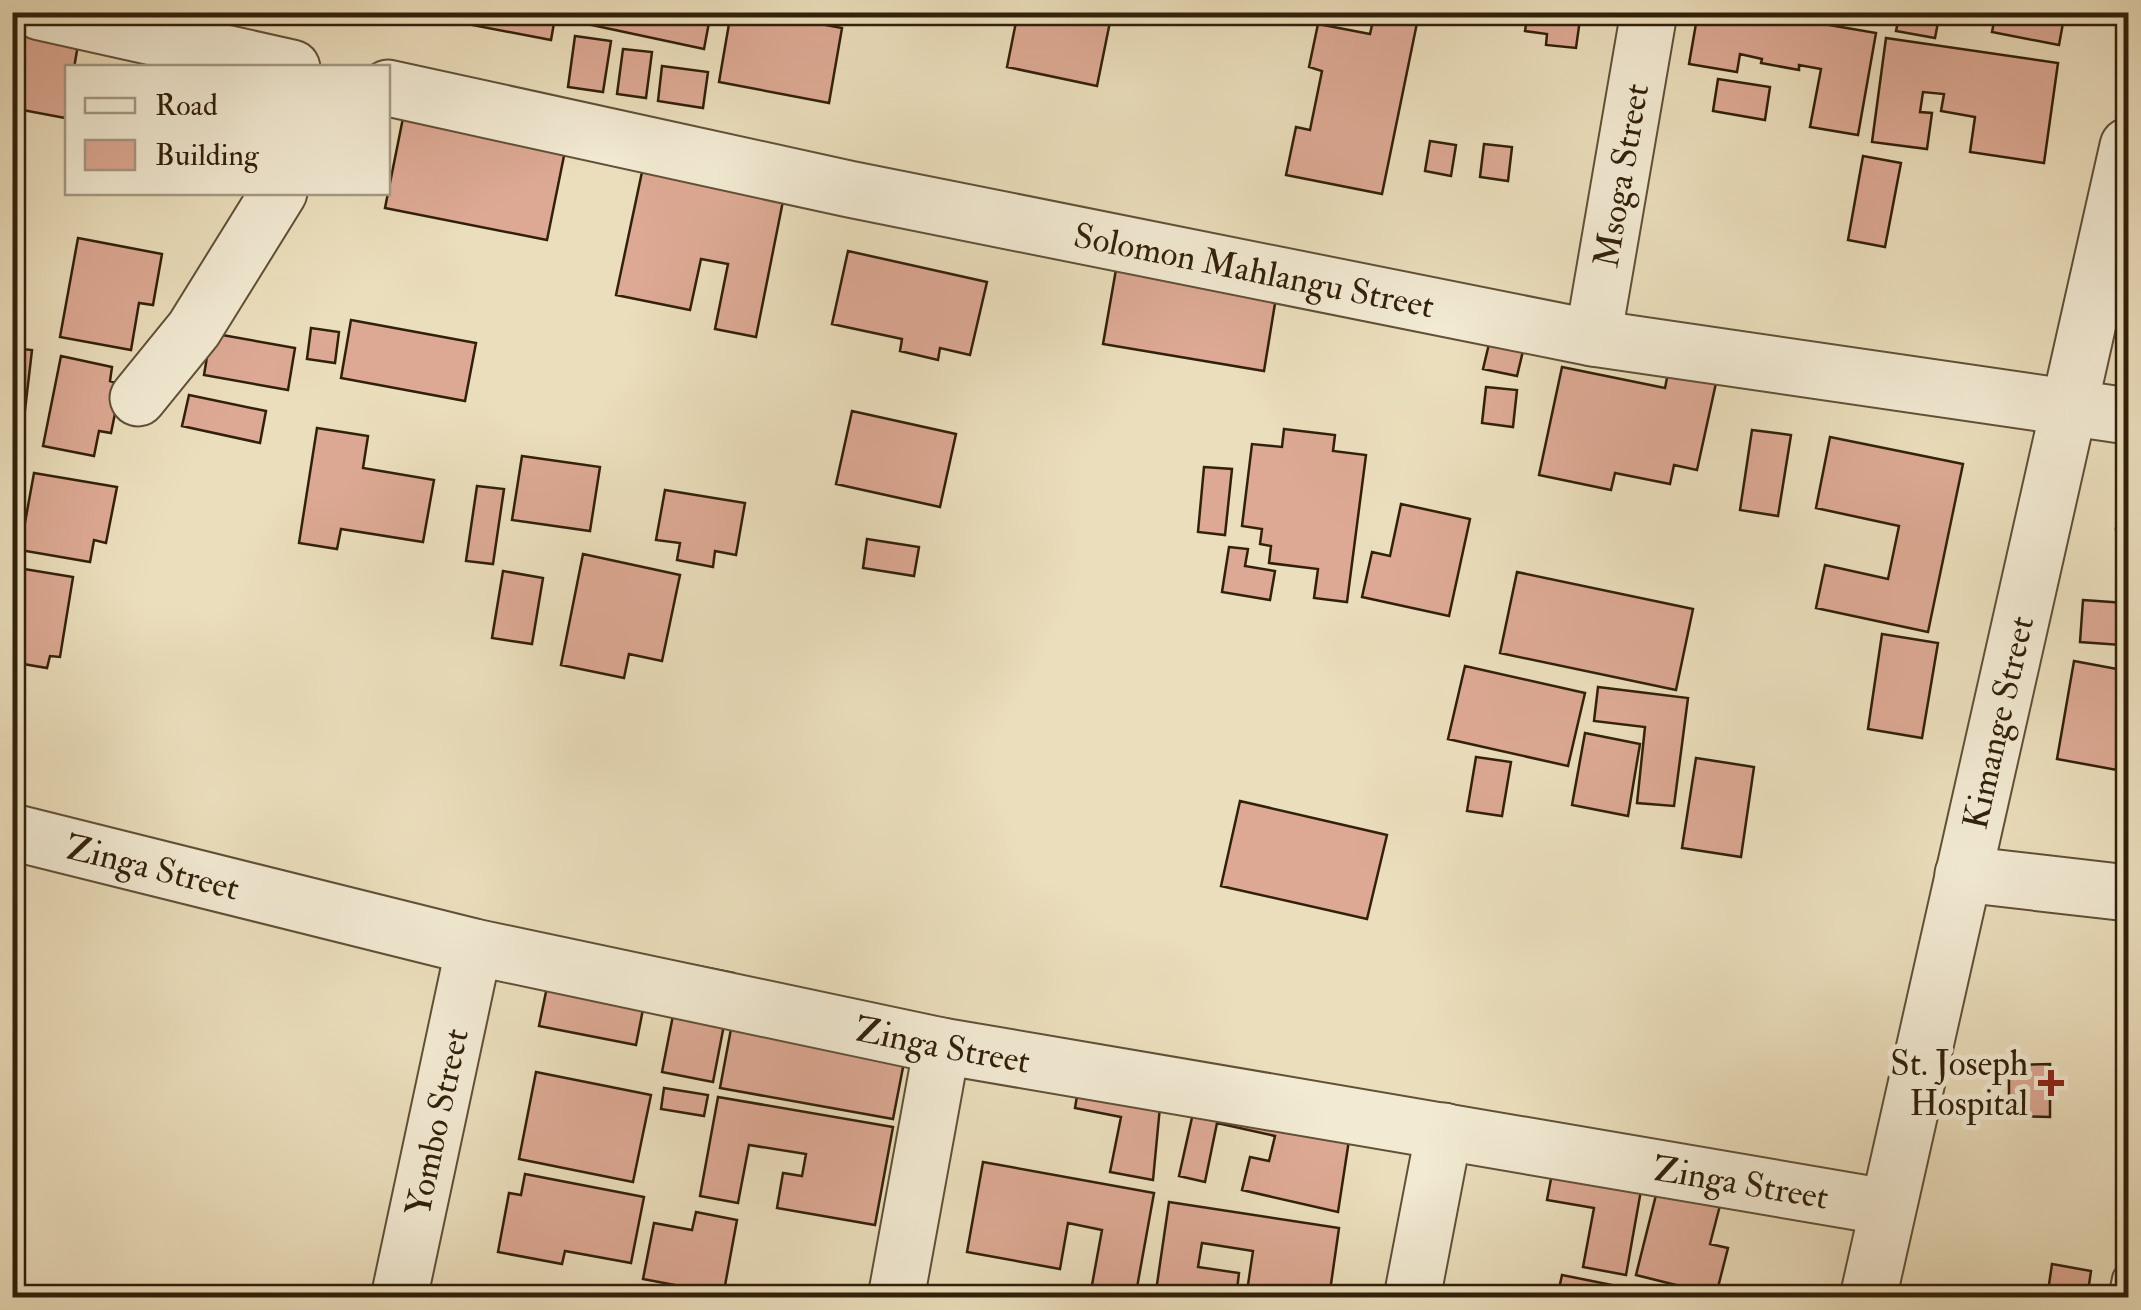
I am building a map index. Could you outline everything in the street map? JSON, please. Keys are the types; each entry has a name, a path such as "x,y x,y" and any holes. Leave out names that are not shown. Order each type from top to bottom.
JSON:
{"street":[{"name":"Msoga Street","path":"1594,338 1649,12"},
{"path":"68,16 279,65"},
{"name":"Solomon Mahlangu Street","path":"390,88 849,189 1594,338 2128,416"},
{"name":"Kimange Street","path":"1868,1298 2128,146"},
{"path":"138,398 194,329 277,195"},
{"name":"Zinga Street","path":"12,832 474,947 942,1046 1886,1207"},
{"path":"1963,874 2128,893"},
{"name":"Yombo Street","path":"399,1298 474,947"},
{"path":"896,1298 942,1046"},
{"path":"1412,1298 1444,1131"}],"lane":[{"path":"2124,1298 2128,1278"}],"building":[{"path":"437,12 556,12 551,40 436,18"},
{"path":"575,12 711,12 704,49 573,21"},
{"path":"731,12 777,12 777,16 842,28 829,103 719,82"},
{"path":"1018,12 1112,12 1097,86 1007,67"},
{"path":"1375,12 1418,18 1382,194 1286,175 1296,127 1310,130 1322,71 1309,67 1318,24 1370,34"},
{"path":"1528,12 1581,12 1576,48 1546,45 1547,34 1525,31"},
{"path":"1698,12 1754,12 1876,33 1858,135 1810,127 1821,69 1799,65 1799,70 1761,63 1762,59 1740,54 1737,72 1689,64"},
{"path":"1847,12 1887,12 1885,21"},
{"path":"1900,12 1940,12 1935,38 1896,31"},
{"path":"1996,12 2065,12 2059,45 1992,32"},
{"path":"12,26 79,39 75,65 65,65 65,118 12,108"},
{"path":"575,36 611,41 603,92 568,87"},
{"path":"1886,38 2058,63 2044,163 1970,152 1975,117 1941,111 1944,94 1923,92 1920,112 1932,113 1927,149 1872,142"},
{"path":"623,49 652,52 646,98 617,94"},
{"path":"662,66 708,72 703,108 658,101"},
{"path":"1718,79 1770,87 1765,120 1713,111"},
{"path":"405,108 567,141 547,240 385,208"},
{"path":"1430,141 1456,145 1451,176 1425,171"},
{"path":"1484,144 1512,147 1508,181 1480,177"},
{"path":"1863,156 1901,163 1885,247 1848,240"},
{"path":"642,172 783,201 756,337 715,329 728,264 701,259 690,310 616,295"},
{"path":"78,238 162,254 153,305 139,303 131,350 60,337"},
{"path":"848,251 987,282 970,355 940,348 938,360 900,351 902,339 832,324"},
{"path":"1118,258 1278,285 1264,371 1103,344"},
{"path":"351,320 476,343 465,401 341,378"},
{"path":"1494,323 1528,330 1517,376 1483,369"},
{"path":"311,328 339,332 335,363 307,359"},
{"path":"211,333 295,348 288,390 204,375"},
{"path":"12,348 32,350 22,436 12,435"},
{"path":"61,356 112,367 110,381 121,384 111,433 99,431 94,456 43,446"},
{"path":"1562,367 1665,388 1668,373 1716,383 1697,470 1674,465 1670,484 1615,473 1611,490 1539,475"},
{"path":"1486,387 1517,390 1513,427 1482,423"},
{"path":"189,395 266,411 260,443 182,426"},
{"path":"852,411 956,434 940,507 836,484"},
{"path":"317,428 368,436 363,468 434,480 423,542 341,529 337,549 299,543"},
{"path":"1284,429 1335,435 1333,451 1366,455 1347,602 1314,598 1318,569 1269,563 1271,546 1260,544 1262,529 1242,526 1252,444 1282,447"},
{"path":"1752,430 1791,435 1778,516 1740,510"},
{"path":"1830,437 1963,464 1928,632 1816,608 1825,565 1888,579 1899,526 1816,508"},
{"path":"522,456 600,467 590,531 512,520"},
{"path":"2124,462 2128,463 2128,530 2116,529"},
{"path":"1204,467 1232,469 1225,535 1198,532"},
{"path":"34,473 117,487 106,543 94,540 90,562 20,550"},
{"path":"477,486 504,489 493,564 466,561"},
{"path":"665,490 745,503 736,555 715,551 713,567 677,560 680,543 656,540"},
{"path":"1401,504 1470,519 1449,616 1362,597 1372,552 1390,556"},
{"path":"867,539 919,547 914,576 863,568"},
{"path":"1229,547 1248,549 1245,566 1275,571 1270,600 1222,592"},
{"path":"583,554 680,575 662,661 629,654 624,678 561,665"},
{"path":"12,567 73,577 60,657 50,656 47,668 17,663 14,674"},
{"path":"503,571 543,578 532,644 492,638"},
{"path":"1517,572 1693,609 1676,690 1500,653"},
{"path":"2083,600 2125,603 2121,645 2080,642"},
{"path":"1882,634 1938,643 1922,738 1868,729"},
{"path":"2074,661 2128,671 2128,772 2057,759"},
{"path":"1465,666 1585,693 1568,766 1448,739"},
{"path":"1598,687 1688,698 1674,806 1637,803 1645,727 1594,721"},
{"path":"1585,733 1640,744 1628,816 1572,805"},
{"path":"1476,757 1511,762 1502,816 1467,811"},
{"path":"1696,758 1754,767 1741,857 1682,848"},
{"path":"1240,801 1387,835 1367,919 1221,886"},
{"path":"557,938 734,973 713,1082 662,1072 675,1005 645,999 636,1045 539,1026"},
{"path":"739,986 905,1057 893,1119 720,1088"},
{"path":"2050,1064 2050,1117 2009,1116 2009,1065"},
{"path":"536,1072 651,1095 633,1182 519,1159"},
{"path":"1079,1084 1161,1096 1153,1180 1110,1172 1121,1117 1075,1108"},
{"path":"664,1088 708,1095 704,1116 661,1109"},
{"path":"718,1097 893,1127 875,1225 777,1208 783,1173 802,1176 806,1154 749,1145 738,1203 700,1196"},
{"path":"1195,1104 1351,1127 1338,1212 1242,1190 1250,1157 1269,1161 1275,1136 1217,1123 1205,1182 1179,1176"},
{"path":"983,1162 1154,1193 1136,1293 1092,1285 1102,1230 1068,1223 1060,1269 967,1252"},
{"path":"1554,1163 1643,1179 1626,1275 1583,1267 1594,1208 1547,1200"},
{"path":"525,1174 644,1197 631,1263 565,1251 562,1264 498,1252 509,1193 521,1195"},
{"path":"1661,1175 1724,1190 1710,1244 1728,1248 1716,1295 1636,1275"},
{"path":"1169,1202 1339,1228 1329,1298 1246,1298 1253,1251 1202,1243 1198,1267 1239,1273 1236,1298 1155,1298"},
{"path":"696,1212 737,1220 724,1291 763,1298 678,1298 680,1286 643,1279 654,1223 692,1230"},
{"path":"2052,1264 2091,1271 2087,1298 2047,1298"},
{"path":"1562,1275 1627,1288 1626,1298 1557,1298"}],"place":[{"name":"St. Joseph Hospital","path":"2051,1083"}]}
